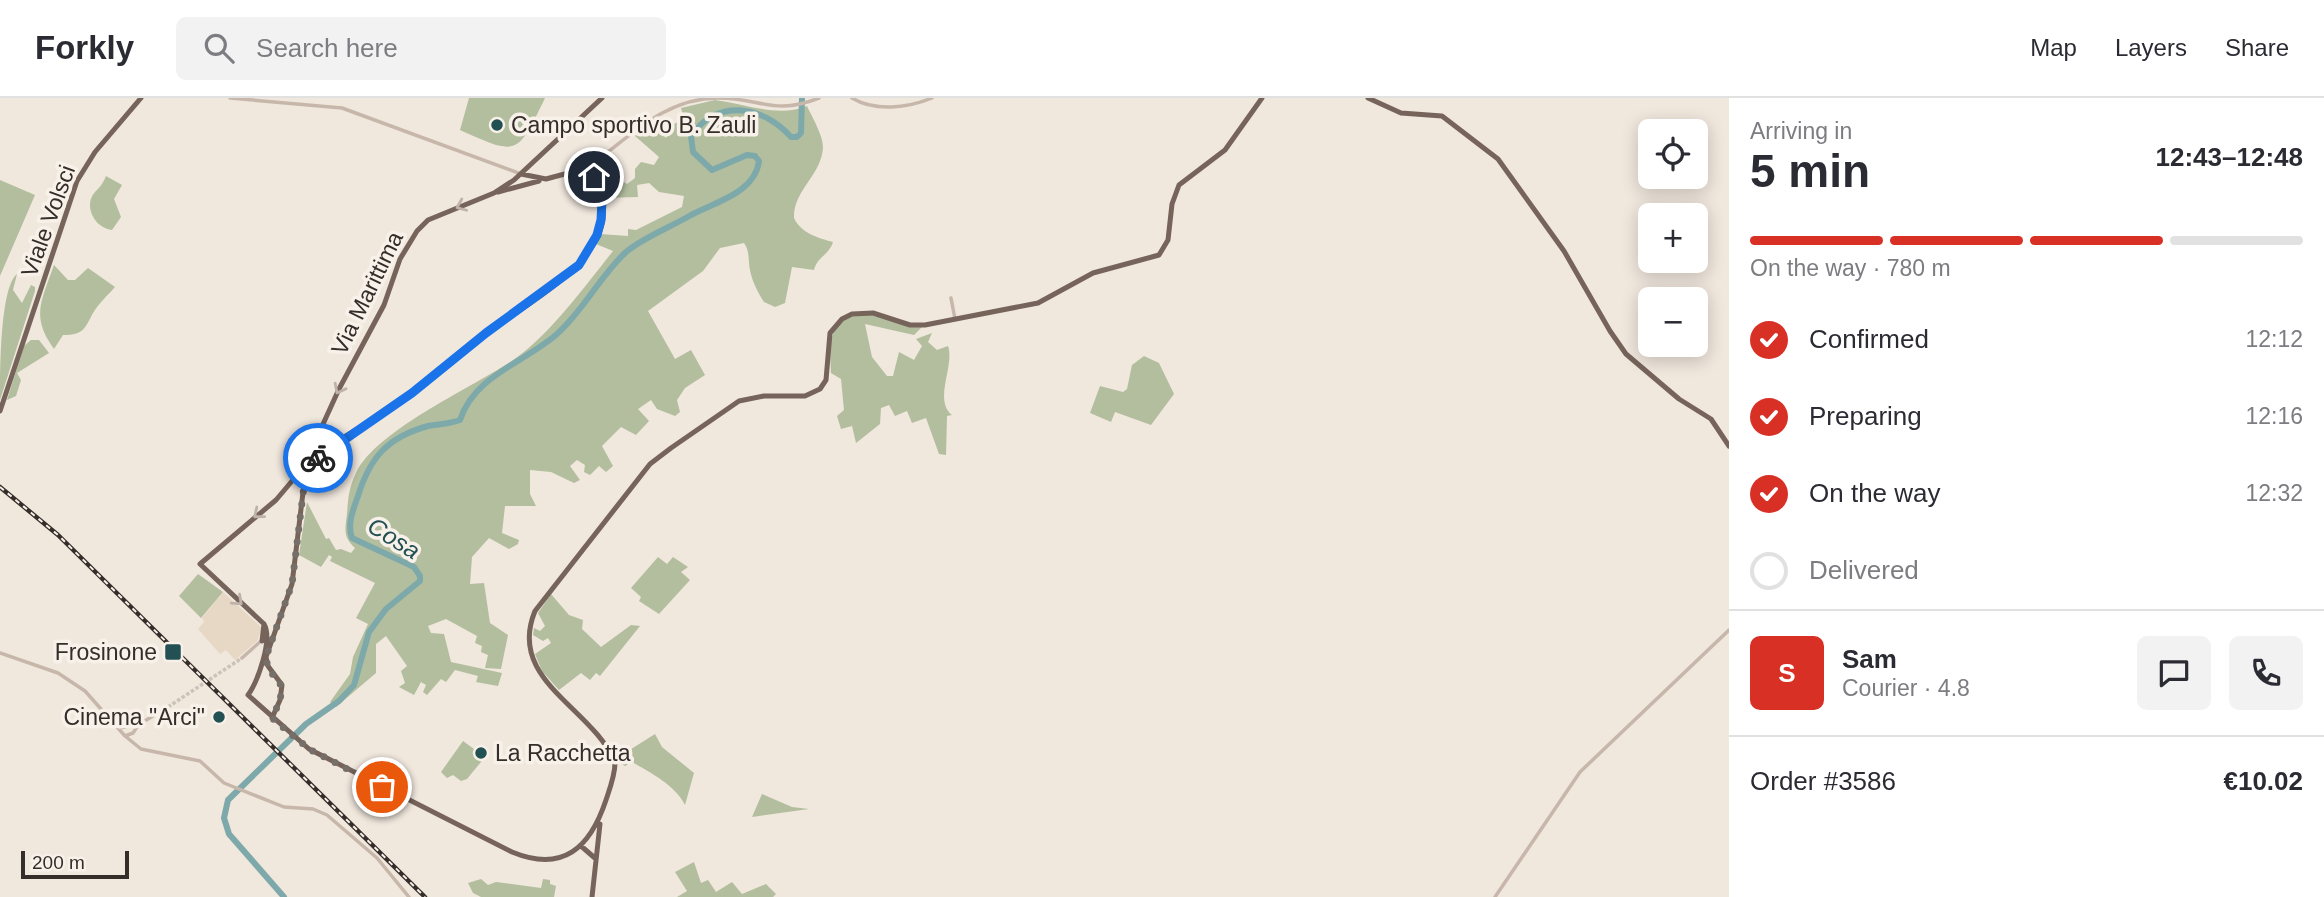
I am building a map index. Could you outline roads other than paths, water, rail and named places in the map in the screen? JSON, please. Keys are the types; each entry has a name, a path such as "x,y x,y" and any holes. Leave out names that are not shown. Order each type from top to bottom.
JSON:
{"main road":[{"name":"Viale Volsci","path":"0,411 77,181 102,142 141,98"},
{"name":"Via Marittima","path":"264,624 200,565 212,551 258,515 295,480 305,465 339,389 384,305 400,259 414,234 428,220 494,193 521,174 602,98"},
{"path":"1368,98 1401,113 1436,114 1450,120 1498,159 1564,251 1626,354 1679,399 1711,419 1729,446"},
{"path":"593,897 601,817 615,762 598,737 536,667 528,636 535,611 650,464 734,403 764,396 805,396 820,389 826,380 830,333 842,319 852,314 873,313 918,325 1038,303 1093,273 1159,255 1168,240 1172,204 1179,185 1225,150 1259,100"},
{"path":"272,718 282,693 280,679 266,660 275,627 292,584 307,472 321,455 412,393 486,333 579,265 597,235 602,207 599,189 587,168 494,193"},
{"path":"521,174 546,179"},
{"path":"312,450 314,454 321,455"},
{"path":"295,480 304,483"},
{"path":"264,624 268,635 258,677 248,695 302,744 524,857 554,858 568,855 590,837 601,817"},
{"path":"264,624 275,627"},
{"path":"262,641 264,624"},
{"path":"590,837 597,843"},
{"path":"581,846 596,859"}],"street":[{"path":"230,98 342,108 521,174"},
{"path":"587,168 623,143 653,116 668,109 719,98 787,108 819,98"},
{"path":"852,98 868,105 904,106 932,98"},
{"path":"951,298 955,318"},
{"path":"242,658 275,627"},
{"path":"1495,897 1580,772 1729,630"},
{"path":"0,653 58,673 90,696 136,746 200,761 231,786 284,807 313,810 327,815 377,858 409,897"},
{"path":"117,728 138,725 168,707"},
{"path":"125,736 133,733 138,725"},
{"path":"125,736 129,728"},
{"path":"133,733 136,746"}],"waterway":[{"name":"Cosa","path":"284,897 229,834 224,818 228,800 306,724 339,701 354,685 369,632 386,609 420,581 414,567 352,538 350,522 368,470 382,450 402,436 428,426 460,420 467,405 489,381 544,344 567,324 626,252 649,237 733,195 750,181 759,161 755,156 747,155 712,170 693,152 691,136 702,124 726,111 740,110 767,118 791,137 797,137 801,133 802,98"}],"tunnel":[{"path":"168,707 242,658"}],"railway":[{"path":"0,487 58,535 425,897"}],"place":[{"name":"Campo sportivo B. Zauli","path":"497,125"},
{"name":"Frosinone","path":"173,652"},
{"name":"Cinema \"Arci\"","path":"219,717"},
{"name":"La Racchetta","path":"481,753"}]}
